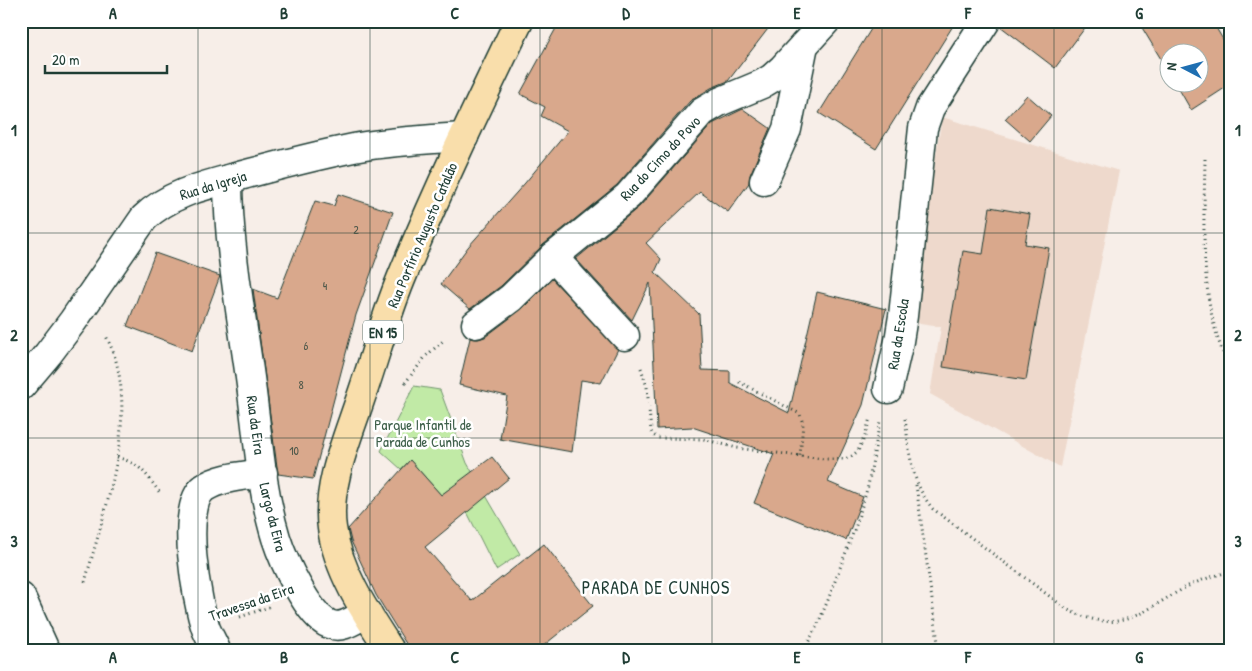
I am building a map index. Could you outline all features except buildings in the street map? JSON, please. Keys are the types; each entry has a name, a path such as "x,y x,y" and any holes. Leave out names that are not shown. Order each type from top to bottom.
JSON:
{"main road":[{"name":"Rua Porfírio Augusto Catalão","path":"390,650 355,593 336,548 331,528 334,486 347,440 401,280 464,137 519,21"}],"street":[{"name":"Rua do Cimo do Povo","path":"476,324 511,298 553,257 628,196 702,112 719,102 772,78 826,21"},
{"name":"Rua da Escola","path":"888,389 900,341 922,128 930,108 986,21"},
{"path":"764,182 787,129 804,44"},
{"name":"Rua da Igreja","path":"21,386 48,354 134,230 155,207 170,198 192,189 292,162 366,146 464,137"},
{"name":"Rua da Eira","path":"211,640 196,585 192,516 194,504 203,489 210,485 220,481 263,473 234,264 228,212 228,179"},
{"path":"553,257 625,336"},
{"name":"Largo da Eira","path":"263,473 276,538 291,576 313,610 322,619 336,626 345,625 367,613"},
{"path":"21,597 45,650"}],"path":[{"path":"1205,160 1204,240 1207,284 1211,310 1231,370"},
{"path":"81,308 106,337 116,361 121,397 120,438 117,457 85,582"},
{"path":"639,365 646,380 650,426 654,435 663,438 703,439 729,447 837,460 845,459 852,456 862,443 875,404 880,396 888,389 901,400 915,479 939,650"},
{"path":"739,382 800,414 803,424 800,456"},
{"name":"Rua da Escola","path":"804,650 825,609 856,525 868,486 888,389"},
{"path":"117,457 136,464 144,471 161,495"},
{"path":"915,479 933,510 1068,610 1087,619 1121,621 1139,616 1182,589 1231,571"},
{"name":"Travessa da Eira","path":"211,640 304,595"}],"shaded area":[{"path":"942,117 1119,171 1060,467 930,394 941,327 920,324 916,321 913,302"}],"green space":[{"name":"Parque Infantil de Parada de Cunhos","path":"414,386 440,390 467,463 520,554 496,570 467,512 448,490 441,495 410,460 401,469 381,451"}],"district":[{"name":"PARADA DE CUNHOS","path":"656,587"}]}
